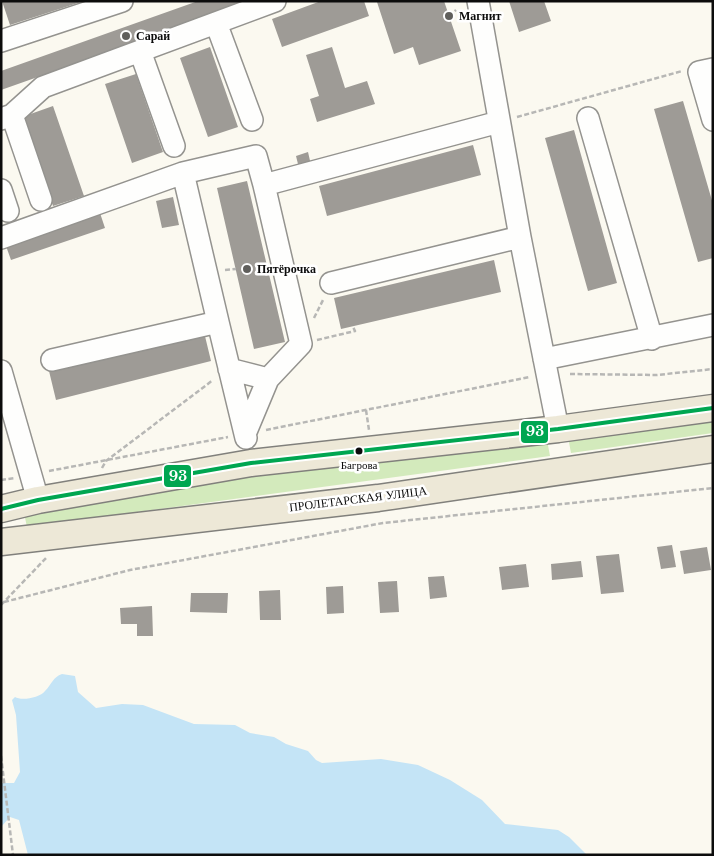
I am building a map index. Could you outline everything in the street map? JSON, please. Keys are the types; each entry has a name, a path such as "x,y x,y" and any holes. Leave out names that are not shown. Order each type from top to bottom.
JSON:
{"main road":[{"path":"7,541 5,508 38,500 251,463 558,429 713,408"},
{"path":"558,429 563,472"},
{"name":"ПРОЛЕТАРСКАЯ УЛИЦА","path":"7,541 378,498 713,449"}],"street":[{"path":"1,41 122,1"},
{"path":"40,200 6,117 43,87 275,1"},
{"path":"478,1 520,237 558,429"},
{"path":"216,23 252,120"},
{"path":"140,51 174,146"},
{"path":"713,69 699,72 713,120"},
{"path":"588,118 652,339"},
{"path":"264,185 499,122"},
{"path":"1,238 183,173 256,156 301,344 268,379 245,434"},
{"path":"183,173 251,463"},
{"path":"1,190 8,211"},
{"path":"332,283 520,237"},
{"path":"52,360 218,322"},
{"path":"546,366 652,339 713,326"},
{"path":"229,369 268,379"},
{"path":"1,371 38,500"}],"path":[{"path":"450,16 456,10"},
{"path":"499,122 685,70"},
{"path":"301,344 332,283"},
{"path":"301,344 355,331 354,326"},
{"path":"1,480 245,434 546,366 657,375 713,369"},
{"path":"4,602 130,570 383,523 713,488"},
{"path":"1,756 13,855"}],"green space":[{"path":"713,418 713,433 571,453 568,437"},
{"path":"547,440 550,456 27,527 24,513 253,476"}],"water":[{"path":"62,674 75,676 78,692 96,708 122,704 143,705 194,724 235,725 250,733 274,737 286,744 308,751 316,760 322,763 381,759 418,765 450,780 482,800 505,824 558,830 569,837 587,855 28,855 19,820 10,817 1,827 1,783 14,783 20,772 16,715 12,700 15,697 26,699 43,693"}],"building":[{"path":"2,1 81,1 81,2 10,25"},
{"name":"Сарай","path":"198,1 250,2 1,90 1,71"},
{"path":"321,1 364,1 369,16 282,47 272,19"},
{"path":"444,1 461,51 419,65 413,47 394,54 377,2"},
{"path":"509,1 544,1 551,21 519,32"},
{"path":"210,47 238,127 208,137 180,58"},
{"path":"332,47 345,88 367,81 375,104 317,122 310,99 319,96 306,55"},
{"path":"136,74 163,152 132,163 105,84"},
{"path":"683,101 713,204 713,258 698,262 654,109"},
{"path":"53,106 84,196 53,206 22,117"},
{"path":"574,130 617,283 588,291 545,138"},
{"path":"473,145 481,175 327,216 319,186"},
{"path":"308,152 311,165 299,168 296,156"},
{"path":"247,181 285,342 254,349 217,188"},
{"path":"173,197 179,225 162,228 156,201"},
{"path":"100,213 105,228 11,260 6,246"},
{"path":"494,260 501,292 341,329 334,298"},
{"path":"204,332 211,361 56,400 49,371"},
{"path":"672,545 676,567 661,569 657,547"},
{"path":"707,547 711,570 684,574 680,551"},
{"path":"619,554 624,592 601,594 596,556"},
{"path":"581,561 583,577 552,580 551,564"},
{"path":"526,564 529,587 502,590 499,567"},
{"path":"444,576 447,597 430,599 428,577"},
{"path":"397,581 399,612 380,613 378,582"},
{"path":"343,586 344,613 327,614 326,587"},
{"path":"280,590 281,620 260,620 259,591"},
{"path":"191,593 228,593 227,613 190,612"},
{"path":"152,606 153,636 137,636 137,624 121,624 120,608"}],"transit line":[{"name":"93","path":"1,509 38,500 251,463 558,429 713,408"}],"place":[{"name":"Магнит","path":"449,16"},
{"name":"Сарай","path":"126,36"},
{"name":"Пятёрочка","path":"247,269"},
{"name":"Багрова","path":"359,451"}]}
